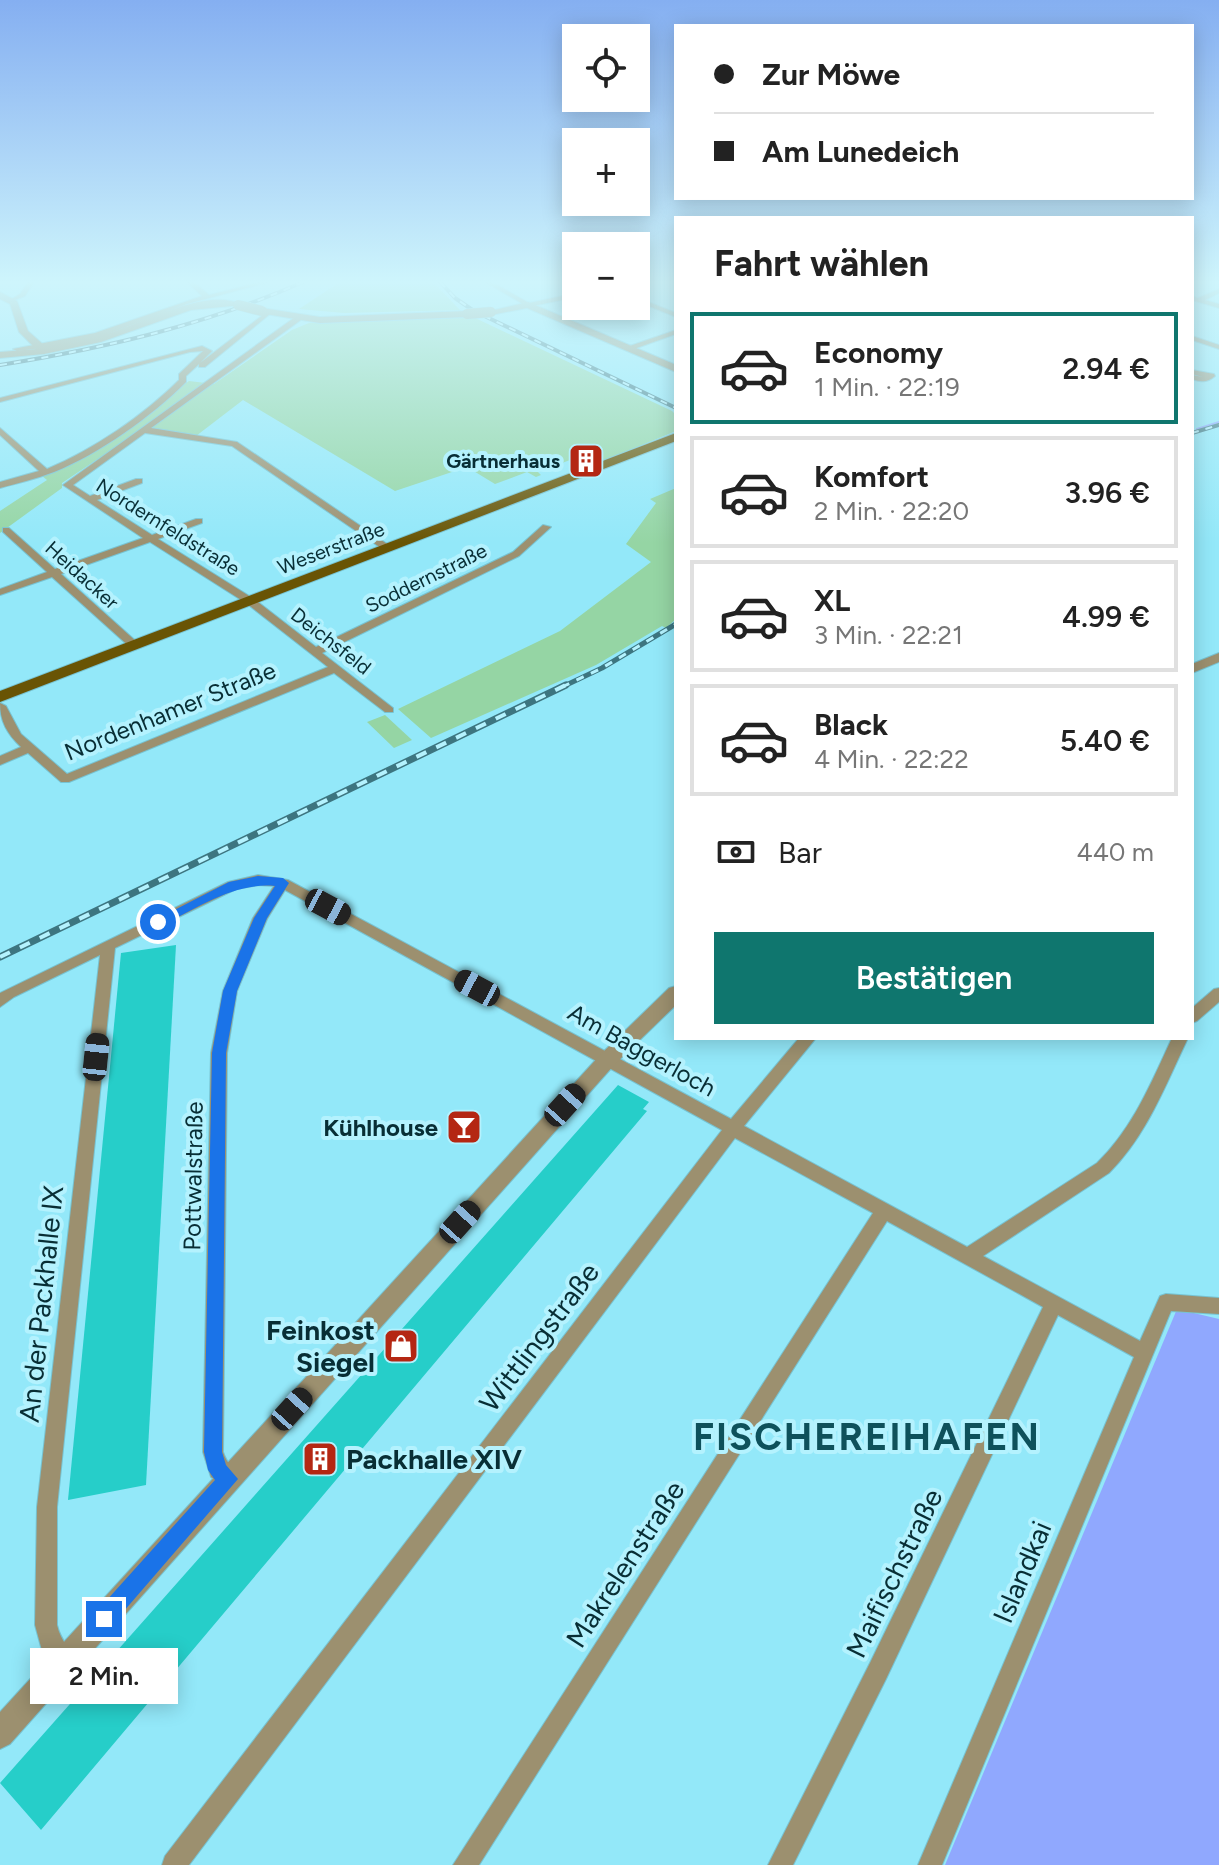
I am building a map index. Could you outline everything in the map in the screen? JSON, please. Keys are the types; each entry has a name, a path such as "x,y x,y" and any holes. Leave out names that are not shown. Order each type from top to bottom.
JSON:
{"main road":[{"name":"Weserstraße","path":"0,697 674,438"}],"street":[{"path":"0,400 118,369"},
{"path":"183,380 182,376 189,369"},
{"path":"0,485 62,466 132,421 172,392 196,369"},
{"path":"145,430 229,369"},
{"path":"145,430 234,444 387,548"},
{"name":"Nordernfeldstraße","path":"145,430 67,485 250,601"},
{"path":"0,431 45,472"},
{"path":"90,499 139,481"},
{"path":"0,592 199,521"},
{"name":"Soddernstraße","path":"315,652 516,554 546,527"},
{"name":"Heidacker","path":"6,530 135,646"},
{"name":"Deichsfeld","path":"250,601 389,710"},
{"path":"1194,668 1219,657"},
{"name":"Nordenhamer Straße","path":"28,748 65,779 336,668"},
{"path":"0,706 16,736 28,748 0,761"},
{"name":"Am Baggerloch","path":"0,1001 9,993 233,885 258,880 283,883 1145,1353"},
{"name":"Pottwalstraße","path":"229,1479 218,1470 213,1452 219,1053 230,991 260,918 283,883"},
{"name":"An der Packhalle IX","path":"65,1663 51,1646 46,1625 47,1507 108,946"},
{"path":"1194,1015 1219,993"},
{"path":"0,1734 608,1059 674,995"},
{"name":"Wittlingstraße","path":"174,1865 734,1127 806,1040"},
{"path":"966,1257 1117,1156 1130,1140 1179,1040"},
{"name":"Makrelenstraße","path":"465,1865 884,1211"},
{"name":"Islandkai","path":"930,1865 1166,1302 1219,1306"},
{"name":"Maifischstraße","path":"780,1865 878,1671 1054,1303"}],"green space":[{"path":"236,369 583,369 672,411 674,432 586,468 570,460 538,472 541,475 536,477 527,472 495,484 467,467 395,491 243,400 196,436 144,428 62,483 62,488 0,533 0,511 47,480 42,476 64,468 189,381 214,384"},
{"path":"674,489 674,621 666,628 662,626 596,665 431,738 398,709 560,631 651,562 626,544 656,503 650,499"},
{"path":"385,715 412,740 394,748 367,722"}],"water":[{"path":"1177,1309 1219,1319 1219,1865 945,1865"}],"building":[{"path":"176,945 146,1485 68,1500 121,953"},
{"name":"Packhalle XIV","path":"618,1085 649,1102 643,1109 647,1111 41,1830 0,1783"}],"waterway":[{"path":"1197,429 1219,422"}],"railway":[{"path":"595,369 674,407"},
{"path":"1194,432 1219,425"},
{"path":"562,687 602,668 674,625"},
{"path":"0,957 566,685"}],"place":[{"name":"Gärtnerhaus","path":"586,461"},
{"name":"Kühlhouse","path":"464,1127"},
{"name":"Feinkost Siegel","path":"401,1346"},
{"name":"Packhalle XIV","path":"320,1459"}],"district":[{"name":"FISCHEREIHAFEN","path":"867,1437"}],"route":[{"path":"104,1619 229,1479 218,1470 213,1452 219,1053 230,991 260,918 283,883 258,880 233,885 158,922"}]}
